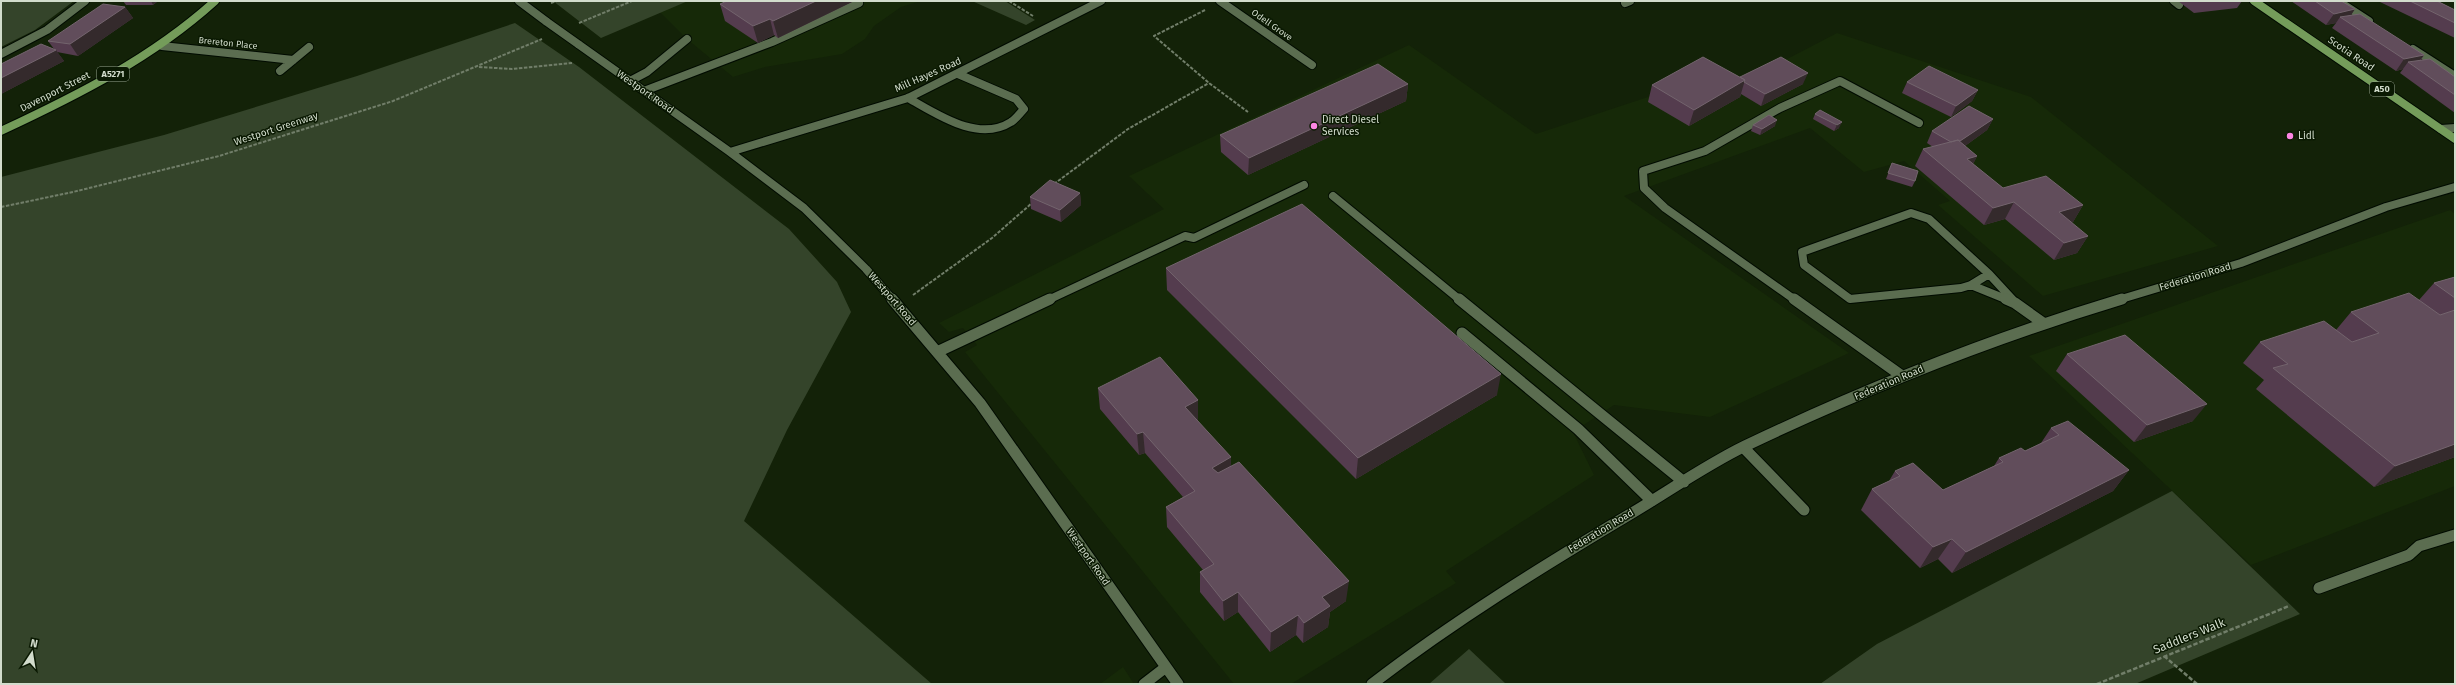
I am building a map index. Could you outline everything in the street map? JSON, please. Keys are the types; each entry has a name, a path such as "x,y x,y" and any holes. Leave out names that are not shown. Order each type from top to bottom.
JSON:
{"main road":[{"name":"Davenport Street","path":"1,131 57,105 162,46 215,1"},
{"name":"Scotia Road","path":"2254,1 2455,139"}],"street":[{"path":"1,54 47,30 85,1"},
{"name":"Westport Road","path":"519,1 602,62 730,152 804,208 866,269 980,403 1178,684"},
{"name":"Mill Hayes Road","path":"730,152 908,98 1101,1"},
{"path":"2338,1 2376,25"},
{"name":"Odell Grove","path":"1221,2 1312,65"},
{"path":"644,91 772,42 859,3"},
{"path":"630,81 647,72 687,39"},
{"name":"Brereton Place","path":"162,46 293,60"},
{"path":"2408,46 2455,76"},
{"path":"280,71 309,47"},
{"path":"2439,66 2455,65"},
{"path":"908,98 971,128 988,130 1005,127 1015,120 1024,109 1016,99 958,74"},
{"path":"1902,376 1665,208 1644,188 1643,171 1705,151 1780,108 1840,80 1919,123"},
{"path":"2441,129 2455,128"},
{"path":"937,352 1185,236 1194,238 1304,185"},
{"name":"Federation Road","path":"1372,684 1407,657 1533,572 1743,447 1902,376 2043,323 2241,263 2386,207 2455,187"},
{"path":"1333,196 1494,326 1599,415 1684,482"},
{"path":"1989,274 1971,285 1961,288 1850,299 1804,265 1802,252 1911,213 1929,219 1989,274 2015,302 2043,323"},
{"path":"1971,285 2015,302"},
{"path":"1462,333 1578,429 1652,501"},
{"path":"1743,447 1804,510"},
{"path":"2319,588 2409,555 2418,546 2455,535"},
{"path":"1144,684 1166,667"}],"path":[{"path":"575,24 632,1"},
{"path":"1009,1 1050,27"},
{"path":"1221,2 1154,36 1209,83 1248,112"},
{"name":"Westport Greenway","path":"1,207 73,192 219,156 393,100 477,67 546,37"},
{"path":"477,67 512,69 566,63 602,62"},
{"path":"1050,188 1099,147 1134,123 1209,83"},
{"path":"897,306 969,256 1034,201"},
{"name":"Saddlers Walk","path":"2097,684 2289,606"},
{"path":"2164,656 2197,684"}],"shaded area":[{"path":"1,1 74,1 35,30 1,47"},
{"path":"553,1 688,1 601,38"},
{"path":"688,1 921,1 901,7 874,26 865,39 842,54 765,67 733,77 687,39 659,11"},
{"path":"972,1 1005,1 1035,20 1026,25"},
{"path":"515,23 579,67 789,229 837,282 851,312 787,430 744,521 932,684 1,684 1,177 164,135 357,76"},
{"path":"1837,33 2031,97 2218,246 2043,296 1938,205 1950,201 1904,161 1864,172 1810,128 1624,196 1849,353 1710,417 1614,405 1573,432 1594,475 1446,571 1456,583 1291,684 1234,684 965,352 977,345 969,335 963,328 949,332 939,323 1164,209 1129,176 1409,45 1536,134 1648,97 1702,68 1722,67 1747,80"},
{"path":"2450,210 2455,214 2455,486 2251,565 2029,356"},
{"path":"2172,491 2300,614 2135,684 1820,684 1877,644"},
{"path":"1469,649 1506,684 1429,684"},
{"path":"1123,667 1134,684 1100,684"}],"building":[{"path":"727,1 816,1 773,21 770,19 753,26 720,4"},
{"path":"2315,1 2341,1 2355,9 2334,14"},
{"path":"2410,1 2437,1 2455,10 2455,23"},
{"path":"103,4 125,7 70,44 48,41"},
{"path":"2360,14 2424,55 2404,59 2340,17"},
{"path":"41,44 56,50 1,78 1,64"},
{"path":"1703,57 1745,80 1694,110 1652,85"},
{"path":"1781,57 1808,73 1765,94 1744,82 1745,80 1740,77"},
{"path":"2430,59 2455,77 2455,95 2408,62"},
{"path":"1378,64 1408,84 1249,158 1220,135"},
{"path":"1929,66 1978,90 1956,106 1907,82"},
{"path":"1969,106 1993,119 1960,141 1958,140 1951,142 1932,131"},
{"path":"1820,110 1842,122 1837,125 1815,114"},
{"path":"1769,115 1777,120 1762,129 1753,125"},
{"path":"1958,140 1977,156 1967,159 2003,188 2046,176 2083,205 2059,212 2088,236 2064,243 2014,202 1993,208 1923,149"},
{"path":"1892,163 1918,171 1915,181 1888,173"},
{"path":"1050,180 1080,193 1060,210 1030,197"},
{"path":"1302,204 1501,374 1358,458 1166,268"},
{"path":"2455,277 2455,298 2434,283"},
{"path":"2409,293 2440,315 2455,310 2455,444 2395,466 2273,368 2288,364 2260,342 2324,321 2352,342 2379,333 2351,312"},
{"path":"2125,335 2207,404 2147,425 2067,354"},
{"path":"1160,357 1198,400 1185,407 1231,457 1212,468 1218,473 1239,462 1349,581 1322,597 1330,606 1304,623 1298,615 1271,632 1238,592 1223,601 1200,572 1214,564 1166,507 1195,491 1143,432 1137,434 1098,388"},
{"path":"2068,421 2129,470 1966,552 1952,539 1933,547 1872,489 1900,476 1895,471 1913,463 1943,490 2003,462 1999,458 2021,448 2025,451 2059,435 2051,428"}],"place":[{"name":"Direct Diesel Services","path":"1314,126"},
{"name":"Lidl","path":"2290,136"}]}
